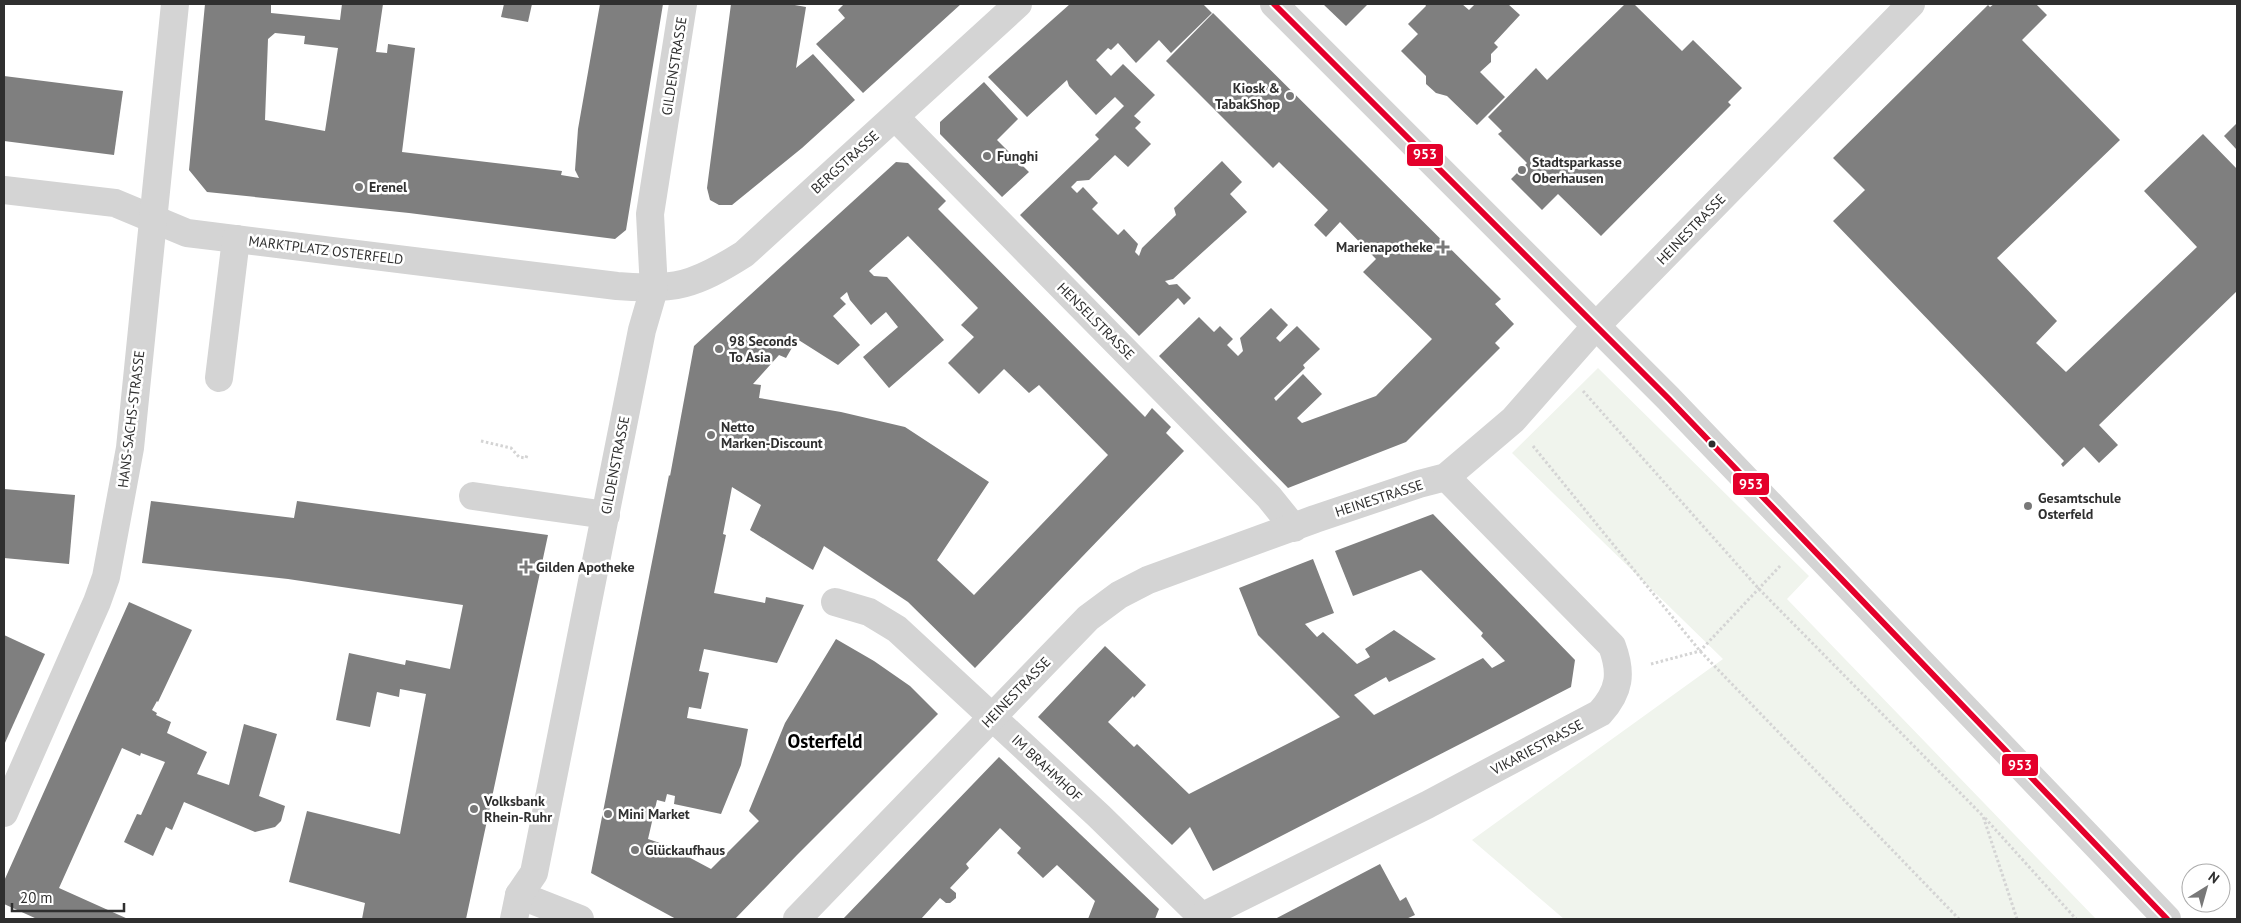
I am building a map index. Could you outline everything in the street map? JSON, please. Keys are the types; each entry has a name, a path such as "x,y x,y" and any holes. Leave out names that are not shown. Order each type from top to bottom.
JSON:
{"street":[{"name":"HANS-SACHS-STRASSE","path":"4,812 97,602 106,577 130,448 175,4"},
{"name":"GILDENSTRASSE","path":"517,907 534,873 642,330 654,289 650,214 684,4"},
{"name":"BERGSTRASSE","path":"654,289 684,284 707,277 744,254 1018,4"},
{"path":"1274,4 1668,398 2167,919"},
{"name":"HEINESTRASSE","path":"797,919 1088,618 1119,595 1148,580 1410,487 1446,477 1513,420 1595,327 1911,4"},
{"name":"HENSELSTRASSE","path":"895,117 1262,490 1294,528"},
{"name":"MARKTPLATZ OSTERFELD","path":"4,190 115,203 187,233 654,289"},
{"path":"219,378 236,239"},
{"name":"VIKARIESTRASSE","path":"1199,918 1251,894 1600,713 1612,698 1619,672 1612,646 1446,477"},
{"path":"473,496 606,515"},
{"name":"IM BRAHMHOF","path":"836,602 869,612 897,629 992,716 1199,918"},
{"path":"517,907 580,919"}],"path":[{"path":"1561,366 1759,589 1983,816 2076,919"},
{"path":"1513,420 1700,651 1959,919"},
{"path":"481,441 511,448 519,457 526,458 527,455"},
{"path":"1619,672 1700,651 1804,540"},
{"path":"1983,816 2018,919"}],"shaded area":[{"path":"1598,368 1809,576 1787,599 2096,919 1564,919 1472,840 1723,659 1512,453"}],"building":[{"path":"205,4 271,4 271,13 340,20 342,4 383,4 376,52 387,53 388,44 415,48 402,152 562,171 561,175 579,178 575,170 578,129 600,4 663,4 626,230 615,239 409,213 207,192 189,170","holes":["275,33 305,36 304,44 338,48 325,131 265,120 268,39"]},
{"path":"504,4 532,4 528,22 501,17"},
{"path":"731,4 789,4 806,7 796,68 813,54 855,100 802,148 732,205 719,205 710,200 707,188"},
{"path":"844,4 961,4 863,93 816,44 845,18 838,10"},
{"path":"1070,4 1203,4 1212,13 1171,53 1159,40 1136,63 1118,43 1111,50 1108,48 1096,60 1111,76 1123,64 1155,95 1134,116 1141,122 1135,128 1151,144 1128,167 1115,155 1089,180 1077,181 1071,187 1077,193 1083,187 1098,203 1092,209 1118,235 1124,229 1138,244 1135,252 1139,256 1142,248 1176,215 1174,208 1222,161 1242,182 1230,194 1247,212 1173,279 1165,281 1169,285 1177,284 1191,298 1184,305 1178,298 1139,336 1020,215 1099,139 1095,135 1124,106 1115,97 1096,115 1069,86 1067,80 1027,117 988,77"},
{"path":"1323,4 1368,4 1346,26"},
{"path":"1425,4 1462,4 1469,10 1475,4 1508,4 1520,15 1494,43 1498,47 1491,54 1491,62 1480,72 1505,97 1477,125 1447,96 1436,93 1426,84 1426,76 1401,51 1418,34 1408,24 1426,6"},
{"path":"1625,4 1634,4 1682,51 1693,40 1742,88 1728,102 1731,105 1601,236 1558,194 1542,210 1511,179 1527,163 1498,134 1502,131 1488,117 1536,68 1547,80"},
{"path":"1994,4 2036,4 2047,15 2022,40 2120,140 1997,258 2057,321 2036,343 2066,372 2197,247 2144,191 2203,134 2237,169 2237,291 2099,425 2118,445 2099,463 2084,447 2063,467 2061,464 2064,461 1833,221 1865,190 1833,158 1988,5 1990,7"},
{"path":"1213,13 1501,299 1495,304 1514,324 1495,343 1500,348 1406,442 1288,488 1159,356 1199,317 1214,332 1220,326 1233,339 1227,345 1238,356 1243,351 1240,338 1271,308 1288,325 1276,338 1280,342 1297,326 1320,349 1303,365 1305,368 1274,398 1276,401 1303,374 1322,394 1297,418 1302,423 1376,396 1432,339 1363,272 1376,259 1340,222 1326,237 1314,225 1328,210 1279,162 1273,168 1166,61"},
{"path":"4,76 123,91 114,155 4,141"},
{"name":"Funghi","path":"984,82 1018,119 997,140 1029,172 1002,197 940,134 940,122"},
{"path":"2237,123 2237,150 2224,136"},
{"path":"896,162 908,163 946,201 938,209 1145,417 1152,408 1171,427 1166,433 1184,451 975,668 908,602 824,546 813,570 750,530 761,505 732,487 723,534 726,535 714,593 765,603 766,597 804,605 777,663 704,649 699,671 709,673 701,709 689,707 687,718 748,729 741,765 721,814 674,804 675,796 667,794 665,802 657,800 648,839 666,845 711,869 759,821 749,811 785,723 836,639 874,661 910,686 938,714 735,919 676,919 591,873 694,346","holes":["908,236 978,308 961,325 974,337 948,363 979,394 1004,369 1029,393 1039,385 1108,455 974,595 937,560 989,482 905,427 841,412 759,398 761,385 753,384 779,355 786,358 797,339 838,365 860,345 833,316 846,304 840,298 847,292 850,300 871,325 886,312 898,327 863,357 889,388 944,340 887,277 874,276 869,271"]},
{"path":"4,489 75,495 69,564 4,558"},
{"path":"151,501 294,518 297,501 548,535 466,919 362,919 365,903 289,882 307,811 400,834 426,694 400,689 399,697 377,692 370,727 336,720 349,653 405,665 406,660 450,669 463,605 288,579 142,563"},
{"path":"1433,514 1575,660 1571,687 1213,871 1190,827 1172,845 1038,717 1105,646 1146,685 1108,722 1134,747 1137,744 1189,794 1340,717 1258,635 1239,588 1313,559 1334,613 1305,624 1317,637 1323,632 1357,664 1370,657 1365,649 1394,630 1436,659 1389,682 1386,677 1354,695 1374,715 1483,658 1492,668 1505,661 1481,636 1483,633 1421,570 1353,596 1335,551"},
{"path":"129,602 192,630 158,702 152,710 157,713 156,715 171,722 167,733 207,752 197,774 229,785 244,724 277,734 259,796 285,806 281,821 275,827 255,832 184,802 172,830 166,827 153,856 124,842 137,814 141,815 165,762 141,753 140,756 122,748 59,888 128,919 37,919 4,904 4,881"},
{"path":"4,635 45,654 4,745"},
{"path":"999,757 1159,909 1155,919 1088,919 1095,901 1057,865 1043,878 1017,853 1021,848 1000,828 966,864 969,868 950,888 956,893 956,898 950,903 946,903 940,898 921,919 843,919"},
{"path":"1380,864 1400,901 1406,897 1415,915 1406,919 1275,919"}],"transit line":[{"name":"953","path":"1274,4 1668,398 2167,919"}],"place":[{"name":"Kiosk & TabakShop","path":"1290,96"},
{"name":"Funghi","path":"987,156"},
{"name":"Stadtsparkasse Oberhausen","path":"1522,170"},
{"name":"Erenel","path":"359,187"},
{"name":"Marienapotheke","path":"1443,247"},
{"name":"98 Seconds To Asia","path":"719,349"},
{"name":"Netto Marken-Discount","path":"711,435"},
{"name":"Gesamtschule Osterfeld","path":"2028,506"},
{"name":"Gilden Apotheke","path":"526,567"},
{"name":"Volksbank Rhein-Ruhr","path":"474,809"},
{"name":"Mini Market","path":"608,814"},
{"name":"Glückaufhaus","path":"635,850"}],"district":[{"name":"Osterfeld","path":"825,741"}]}
